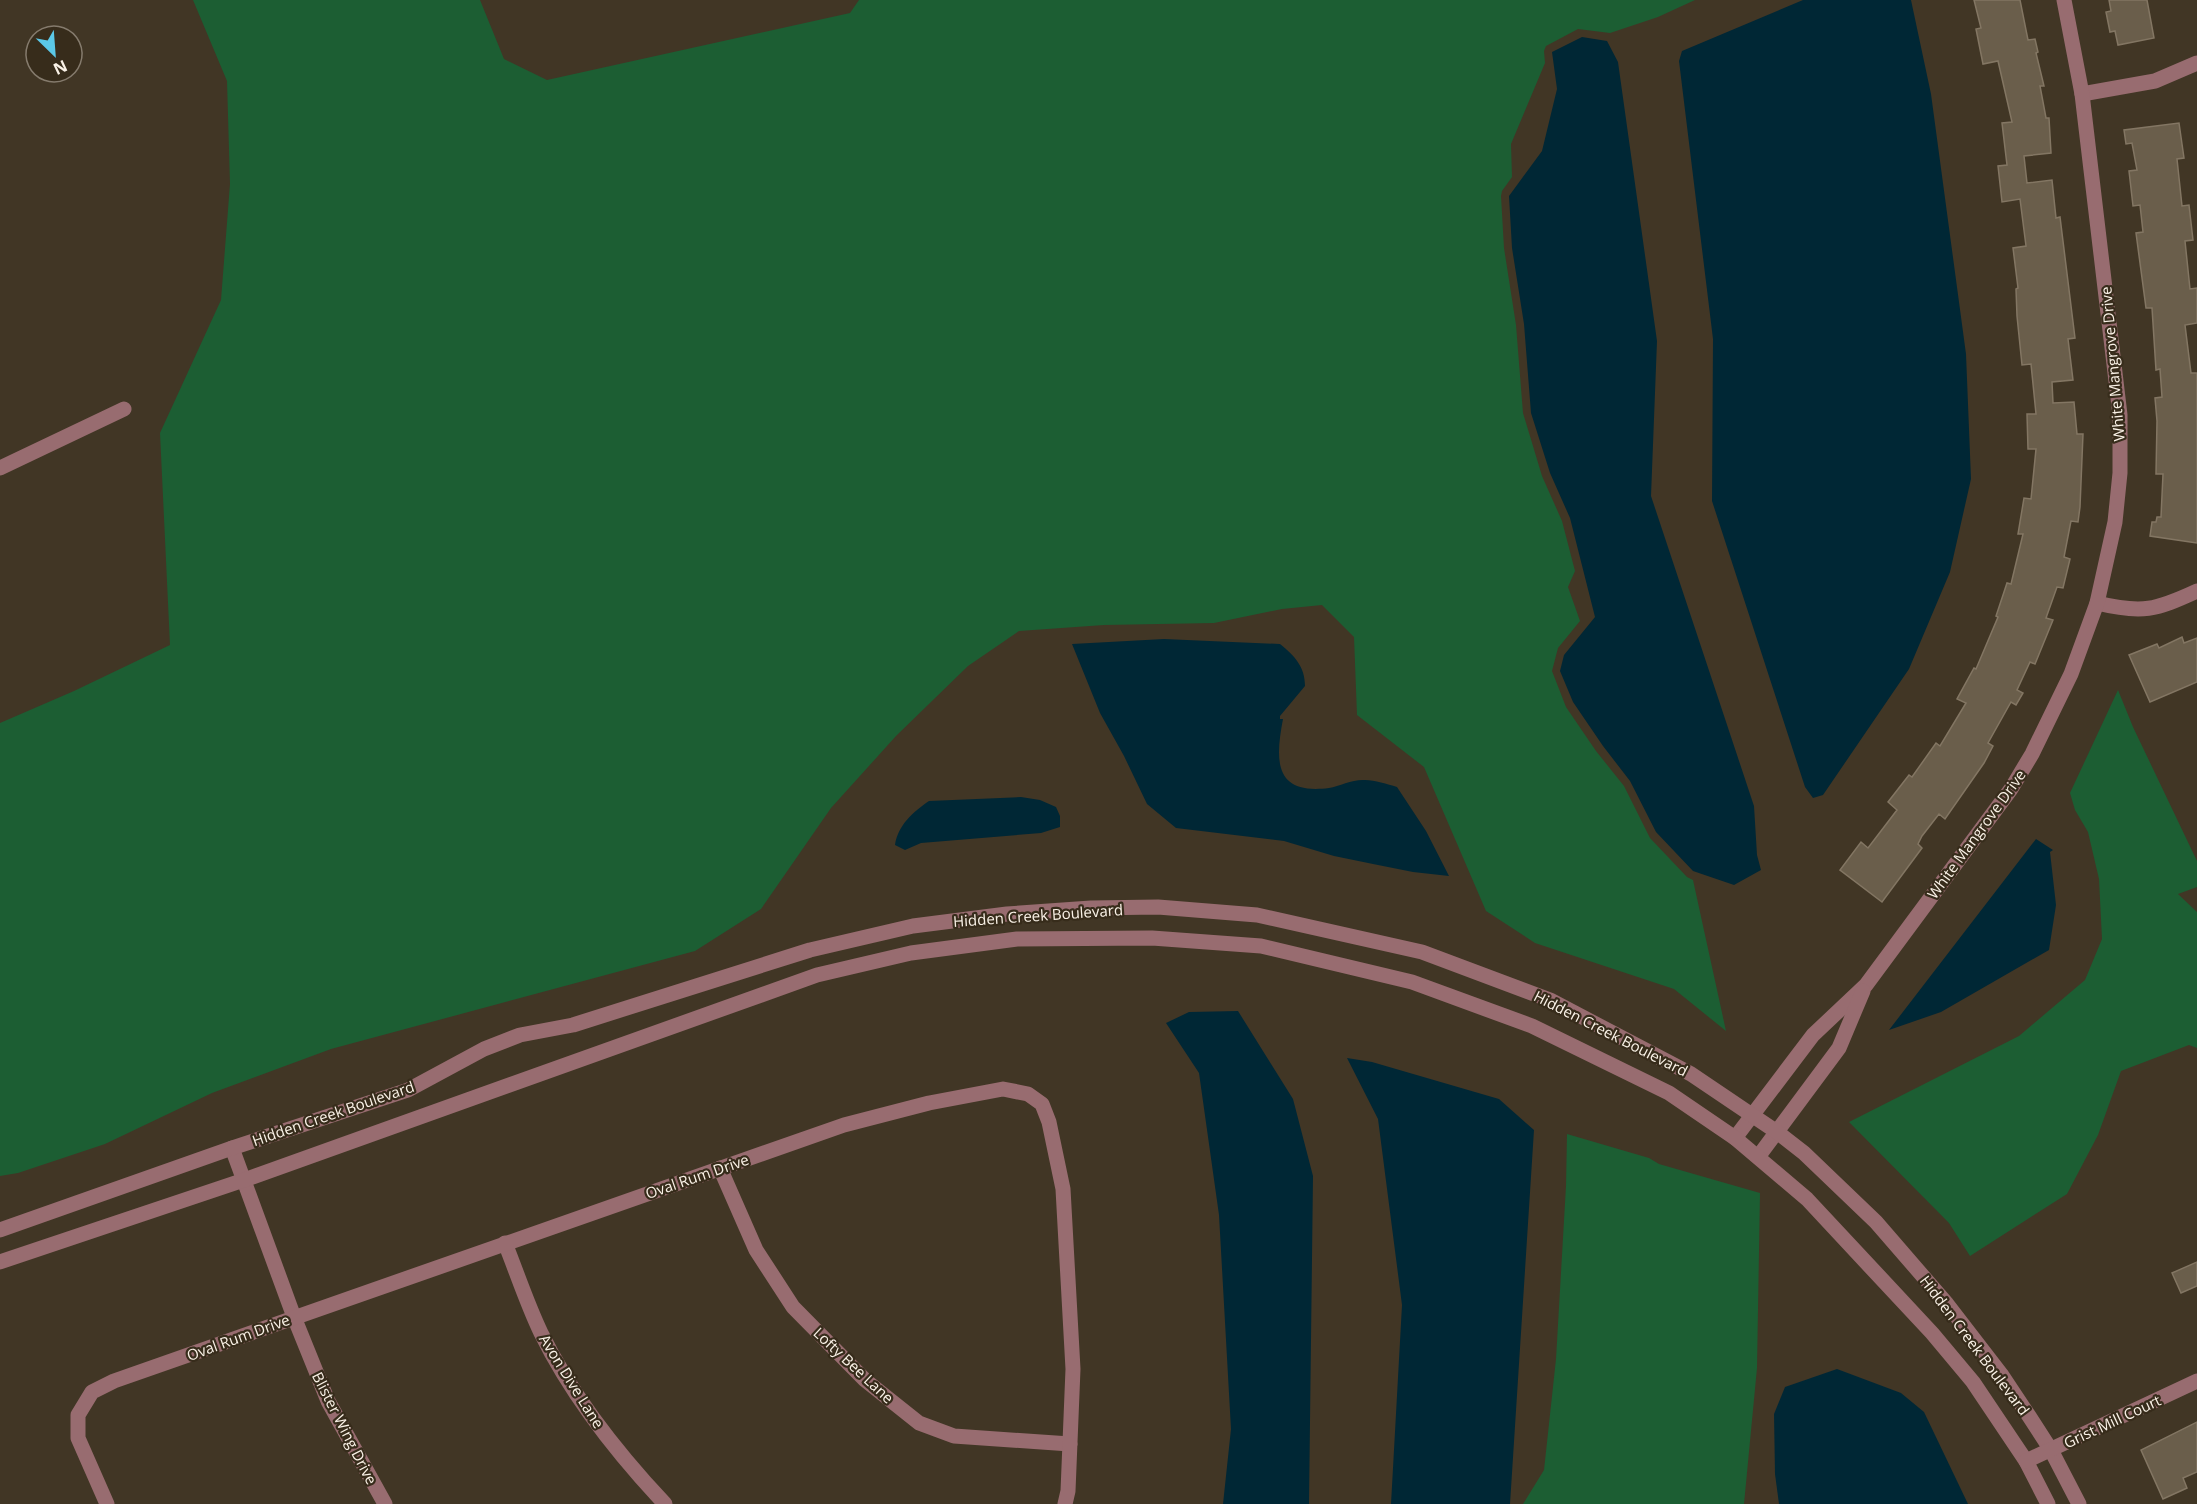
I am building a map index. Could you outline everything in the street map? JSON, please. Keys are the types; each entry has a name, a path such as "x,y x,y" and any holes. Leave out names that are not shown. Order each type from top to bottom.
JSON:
{"street":[{"name":"White Mangrove Drive","path":"1735,1138 1814,1035 1866,985 2011,789 2032,754 2071,674 2097,603 2115,522 2120,473 2120,415 2082,94 2064,0"},
{"path":"2082,94 2155,81 2197,63"},
{"path":"0,468 124,409"},
{"path":"2097,603 2124,609 2150,609 2197,591"},
{"name":"Hidden Creek Boulevard","path":"0,1230 232,1148 408,1090 484,1049 520,1035 573,1025 810,950 913,926 1007,914 1091,908 1158,907 1257,915 1422,952 1550,1000 1691,1074 1777,1132 1804,1153 1876,1222 1947,1304 2001,1374 2051,1450 2079,1504"},
{"name":"Hidden Creek Boulevard","path":"0,1262 244,1180 817,975 911,953 1017,939 1152,938 1261,946 1412,982 1532,1026 1670,1093 1735,1138 1807,1199 1932,1333 1973,1382 2026,1461 2048,1504"},
{"name":"White Mangrove Drive","path":"1758,1157 1839,1048 1866,985"},
{"name":"Oval Rum Drive","path":"107,1504 78,1438 78,1415 92,1392 114,1381 844,1125 929,1103 1003,1089 1028,1094 1042,1104 1063,1189 1073,1369 1065,1504"},
{"name":"Blister Wing Drive","path":"232,1148 294,1317 328,1401 385,1504"},
{"name":"Lofty Bee Lane","path":"720,1168 756,1250 793,1306 865,1380 919,1423 954,1436 1070,1444"},
{"name":"Avon Dive Lane","path":"505,1243 541,1333 568,1379 597,1423 637,1474 665,1504"},
{"name":"Grist Mill Court","path":"2026,1461 2197,1381"}],"green space":[{"path":"193,0 480,0 504,59 547,80 850,13 859,0 1695,0 1658,17 1610,33 1578,29 1546,46 1545,63 1511,144 1512,177 1501,196 1504,248 1516,325 1523,413 1542,476 1562,521 1575,571 1568,587 1580,621 1558,648 1552,671 1566,707 1596,751 1624,786 1650,838 1687,877 1693,880 1726,1031 1674,989 1535,943 1486,911 1424,767 1357,715 1354,637 1322,605 1282,609 1214,623 1104,625 1019,631 968,666 896,736 831,808 761,909 695,951 331,1049 212,1093 105,1144 18,1173 0,1176 0,723 170,645 160,433 221,300 230,184 227,81"},
{"path":"2118,690 2133,727 2197,861 2197,887 2178,894 2197,912 2197,1048 2189,1045 2121,1071 2098,1135 2067,1194 1970,1256 1949,1223 1849,1122 2019,1036 2085,980 2102,939 2099,879 2088,832 2075,810 2070,793"},
{"path":"1567,1134 1760,1193 1757,1368 1744,1504 1523,1504 1544,1470 1556,1359"}],"water":[{"path":"1803,0 1911,0 1931,94 1966,354 1971,479 1950,572 1909,669 1823,795 1813,798 1805,787 1712,501 1713,339 1679,61 1682,51"},
{"path":"1582,37 1607,41 1618,62 1657,341 1651,496 1754,806 1757,855 1761,870 1734,885 1693,871 1656,832 1630,781 1573,702 1560,671 1564,655 1595,617 1570,518 1550,473 1531,413 1524,324 1512,248 1509,196 1542,151 1557,89 1552,52"},
{"path":"1164,639 1280,644 1285,648 1301,668 1305,686 1280,716 1280,719 1283,719 1279,748 1282,772 1297,786 1311,789 1329,788 1360,780 1377,781 1397,787 1426,831 1449,876 1413,872 1334,856 1284,841 1176,828 1147,804 1100,713 1072,644"},
{"path":"1021,797 1040,800 1056,807 1060,816 1060,827 1041,833 921,843 905,850 895,845 899,831 907,820 929,801"},
{"path":"2036,839 2053,850 2050,852 2056,905 2049,950 1941,1012 1889,1030"},
{"path":"1238,1011 1293,1099 1313,1176 1309,1504 1223,1504 1231,1429 1219,1215 1199,1073 1166,1023 1189,1012"},
{"path":"1347,1058 1372,1062 1499,1099 1534,1130 1510,1504 1391,1504 1402,1305 1378,1119"},
{"path":"1837,1369 1901,1393 1924,1412 1968,1504 1779,1504 1775,1474 1774,1414 1785,1387"}],"building":[{"path":"1974,0 2020,0 2028,40 2035,39 2038,52 2036,53 2044,86 2040,86 2046,118 2049,118 2051,153 2024,156 2027,183 2052,180 2056,218 2060,217 2075,338 2068,339 2073,380 2052,382 2053,403 2074,402 2077,434 2083,434 2080,507 2078,522 2071,521 2064,557 2070,559 2063,588 2057,587 2046,618 2053,620 2035,664 2030,662 2017,690 2023,693 2016,705 2011,702 1988,743 1993,746 1984,763 1945,819 1939,814 1922,836 1918,844 1922,848 1882,902 1840,870 1861,842 1868,848 1897,810 1888,802 1909,775 1912,777 1936,743 1940,746 1966,703 1957,699 1974,668 1976,669 1998,617 1996,616 2007,583 2011,584 2023,534 2018,534 2024,498 2031,499 2036,449 2028,449 2027,414 2036,414 2031,364 2022,365 2017,316 2016,289 2018,288 2013,248 2026,246 2020,199 2002,202 1998,166 2007,165 2002,123 2012,122 1998,61 1983,64 1976,29 1981,28"},
{"path":"2109,0 2147,0 2154,38 2118,45 2115,31 2110,32 2106,12 2111,11"},
{"path":"2179,123 2184,158 2177,159 2182,206 2189,205 2193,240 2185,241 2190,289 2197,288 2197,323 2185,325 2191,373 2197,373 2197,543 2150,536 2152,522 2156,522 2157,517 2161,517 2163,474 2156,474 2155,398 2162,397 2160,369 2156,370 2152,308 2146,308 2136,233 2143,232 2140,205 2133,206 2129,171 2137,170 2132,143 2126,144 2124,130"},
{"path":"2182,637 2184,643 2197,638 2197,682 2150,702 2129,655 2157,644 2159,648"},
{"path":"2197,1262 2197,1286 2181,1293 2172,1273"},
{"path":"2197,1422 2197,1472 2183,1478 2187,1488 2163,1499 2141,1450"}]}
